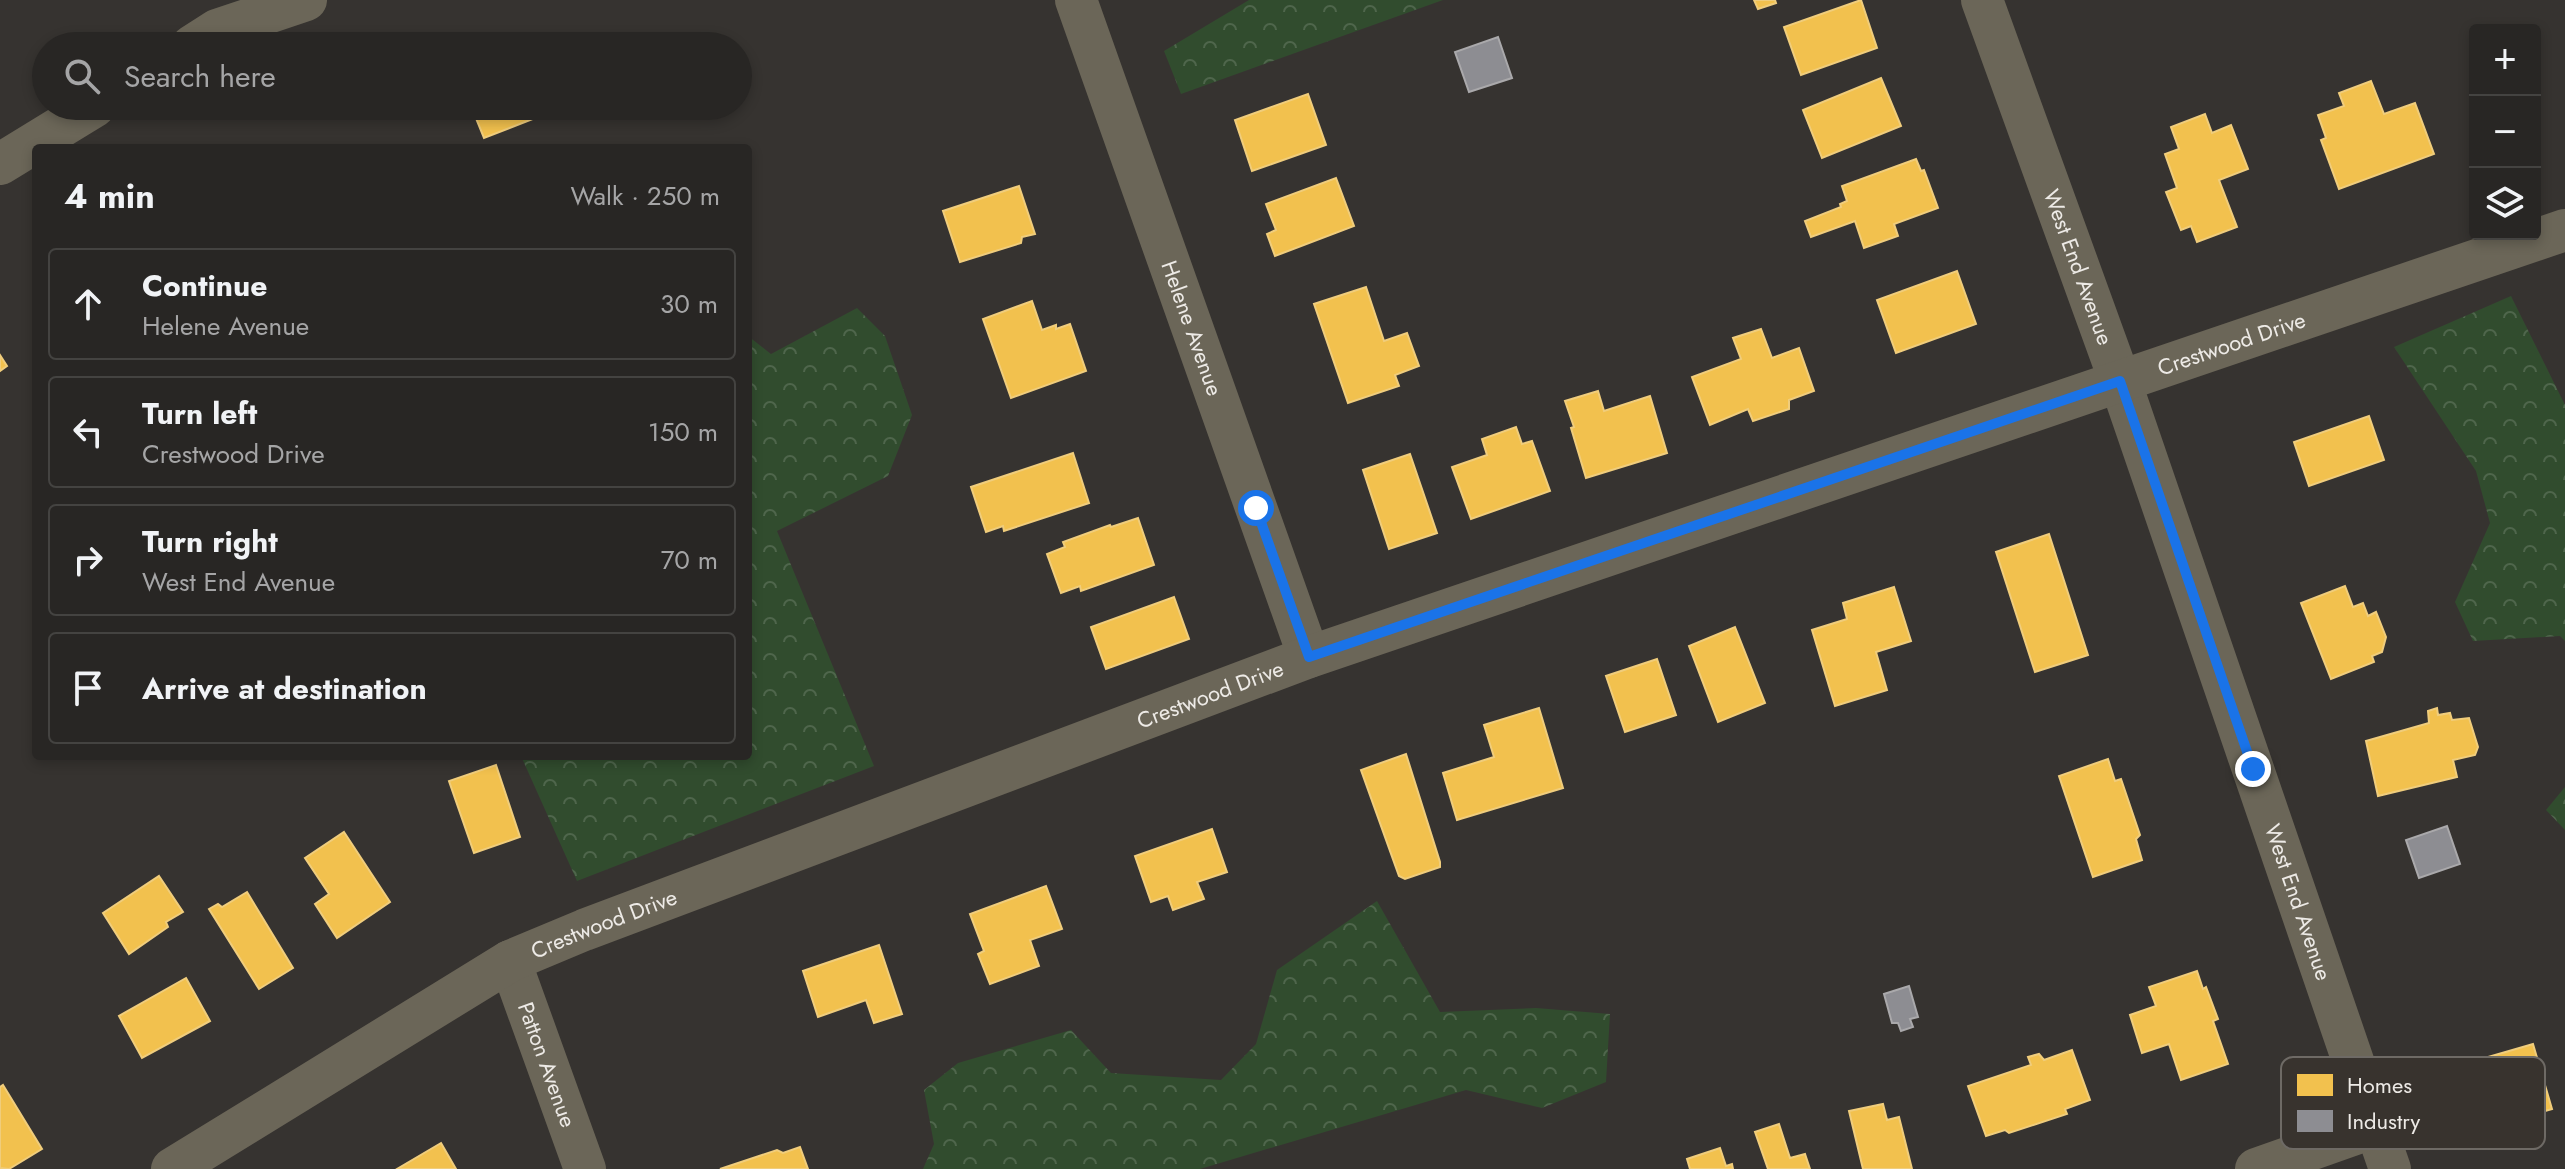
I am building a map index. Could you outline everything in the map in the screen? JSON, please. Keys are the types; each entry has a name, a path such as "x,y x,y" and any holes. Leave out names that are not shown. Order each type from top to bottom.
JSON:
{"street":[{"path":"214,32 306,0"},
{"name":"Helene Avenue","path":"1076,0 1309,657"},
{"name":"West End Avenue","path":"1982,0 2120,381 2351,1057"},
{"path":"33,144 72,120"},
{"path":"0,164 32,144"},
{"name":"Crestwood Drive","path":"172,1169 510,961 584,930 1309,657 2565,230"},
{"name":"Patton Avenue","path":"510,961 585,1169"},
{"path":"2256,1169 2313,1149"},
{"name":"West End Avenue","path":"2383,1149 2390,1169"}],"green space":[{"path":"1249,0 1443,0 1181,94 1164,51"},
{"path":"2511,296 2565,405 2565,641 2560,636 2473,641 2455,602 2490,523 2476,471 2394,347"},
{"path":"857,308 885,336 912,415 888,476 777,531 874,766 577,881 523,760 752,760 752,339 771,354"},
{"path":"2565,787 2565,830 2546,810"},
{"path":"1377,901 1440,1012 1536,1008 1610,1014 1606,1082 1542,1108 1466,1090 1200,1169 923,1169 934,1144 924,1090 958,1063 1071,1030 1111,1073 1221,1080 1256,1044 1277,970"}],"building: Homes":[{"path":"1754,0 1775,0 1776,3 1758,9"},
{"path":"1861,0 1877,48 1801,75 1784,27"},
{"path":"1881,78 1901,126 1822,158 1803,110"},
{"path":"2371,81 2384,114 2415,103 2434,154 2339,189 2321,140 2326,138 2318,115 2344,106 2339,93"},
{"path":"1308,94 1326,145 1252,171 1235,120"},
{"path":"2205,114 2212,133 2231,125 2248,169 2219,180 2237,227 2197,242 2191,226 2181,230 2166,192 2177,188 2165,154 2179,149 2171,127"},
{"path":"477,120 530,120 484,138"},
{"path":"1916,159 1921,171 1924,170 1938,208 1894,224 1898,236 1864,248 1855,221 1811,237 1805,221 1841,207 1840,204 1847,201 1842,186"},
{"path":"1336,178 1354,226 1275,256 1267,234 1276,230 1266,204"},
{"path":"1019,186 1035,234 1022,237 1021,243 960,262 943,211"},
{"path":"1957,271 1976,324 1896,353 1877,300"},
{"path":"1366,287 1384,341 1407,333 1419,366 1395,375 1399,386 1348,403 1314,304"},
{"path":"1032,301 1042,330 1070,324 1086,371 1011,398 983,319"},
{"path":"1761,329 1772,358 1799,348 1814,391 1789,400 1789,409 1753,421 1748,409 1710,425 1692,377 1741,359 1733,338"},
{"path":"0,355 7,366 0,371"},
{"path":"1598,391 1604,411 1650,396 1667,453 1586,478 1565,401"},
{"path":"2369,416 2384,460 2309,486 2294,442"},
{"path":"1516,427 1522,444 1532,441 1550,491 1471,519 1452,467 1487,455 1482,439"},
{"path":"1073,453 1089,503 1004,531 1003,526 986,532 971,487"},
{"path":"1410,454 1437,533 1389,549 1363,470"},
{"path":"1138,518 1154,565 1081,591 1080,586 1061,593 1047,554 1065,547 1063,542"},
{"path":"2049,534 2088,655 2035,672 1996,552"},
{"path":"2345,586 2353,607 2363,603 2368,616 2376,612 2386,637 2382,652 2372,656 2374,662 2331,679 2301,603"},
{"path":"1894,587 1911,641 1876,652 1887,690 1835,706 1812,630 1847,619 1843,603"},
{"path":"1174,597 1189,639 1106,669 1091,627"},
{"path":"1735,627 1765,703 1718,722 1689,646"},
{"path":"1657,659 1676,715 1625,732 1606,676"},
{"path":"1539,708 1563,788 1457,820 1443,773 1494,757 1484,725"},
{"path":"2437,708 2438,715 2450,713 2452,720 2469,718 2478,747 2475,755 2453,760 2457,777 2378,796 2366,741 2429,723 2428,711"},
{"path":"1406,754 1440,867 1405,879 1399,876 1361,770"},
{"path":"2108,759 2115,781 2121,779 2140,835 2136,839 2142,860 2093,877 2059,776"},
{"path":"496,765 520,837 474,853 449,781"},
{"path":"1212,829 1227,872 1197,882 1204,899 1173,910 1168,896 1151,902 1135,856"},
{"path":"344,832 390,902 337,938 315,904 329,894 305,858"},
{"path":"159,876 183,912 166,922 168,927 129,954 103,913"},
{"path":"1046,886 1062,929 1030,940 1039,966 990,984 978,954 984,951 970,914"},
{"path":"247,892 293,968 259,989 209,909 218,904 222,907"},
{"path":"879,945 902,1014 874,1023 866,1000 818,1017 803,971"},
{"path":"2197,971 2218,1019 2213,1021 2228,1064 2181,1080 2169,1044 2142,1053 2130,1015 2156,1006 2149,987"},
{"path":"186,978 210,1021 142,1058 119,1016"},
{"path":"2533,1044 2537,1057 2488,1057"},
{"path":"2072,1050 2090,1100 2065,1109 2067,1114 2009,1133 2005,1130 1986,1136 1968,1086 2031,1065 2028,1057 2039,1054 2044,1060"},
{"path":"3,1085 42,1149 9,1169 0,1168 0,1087"},
{"path":"2545,1085 2552,1109 2545,1111"},
{"path":"1883,1104 1887,1120 1899,1117 1912,1169 1863,1169 1849,1111"},
{"path":"1779,1124 1790,1158 1805,1154 1810,1169 1768,1169 1755,1132"},
{"path":"441,1143 456,1169 397,1169"},
{"path":"800,1147 808,1169 720,1169 777,1150 783,1153"},
{"path":"1720,1148 1726,1166 1732,1164 1733,1169 1690,1169 1687,1159"}],"building: Industry":[{"path":"1498,37 1512,78 1469,92 1455,52"},
{"path":"2447,826 2460,864 2419,878 2406,840"},
{"path":"1909,986 1918,1017 1910,1019 1913,1027 1901,1031 1898,1023 1892,1023 1884,994"}],"route":[{"path":"1256,508 1309,657 2120,381 2253,769"}]}
